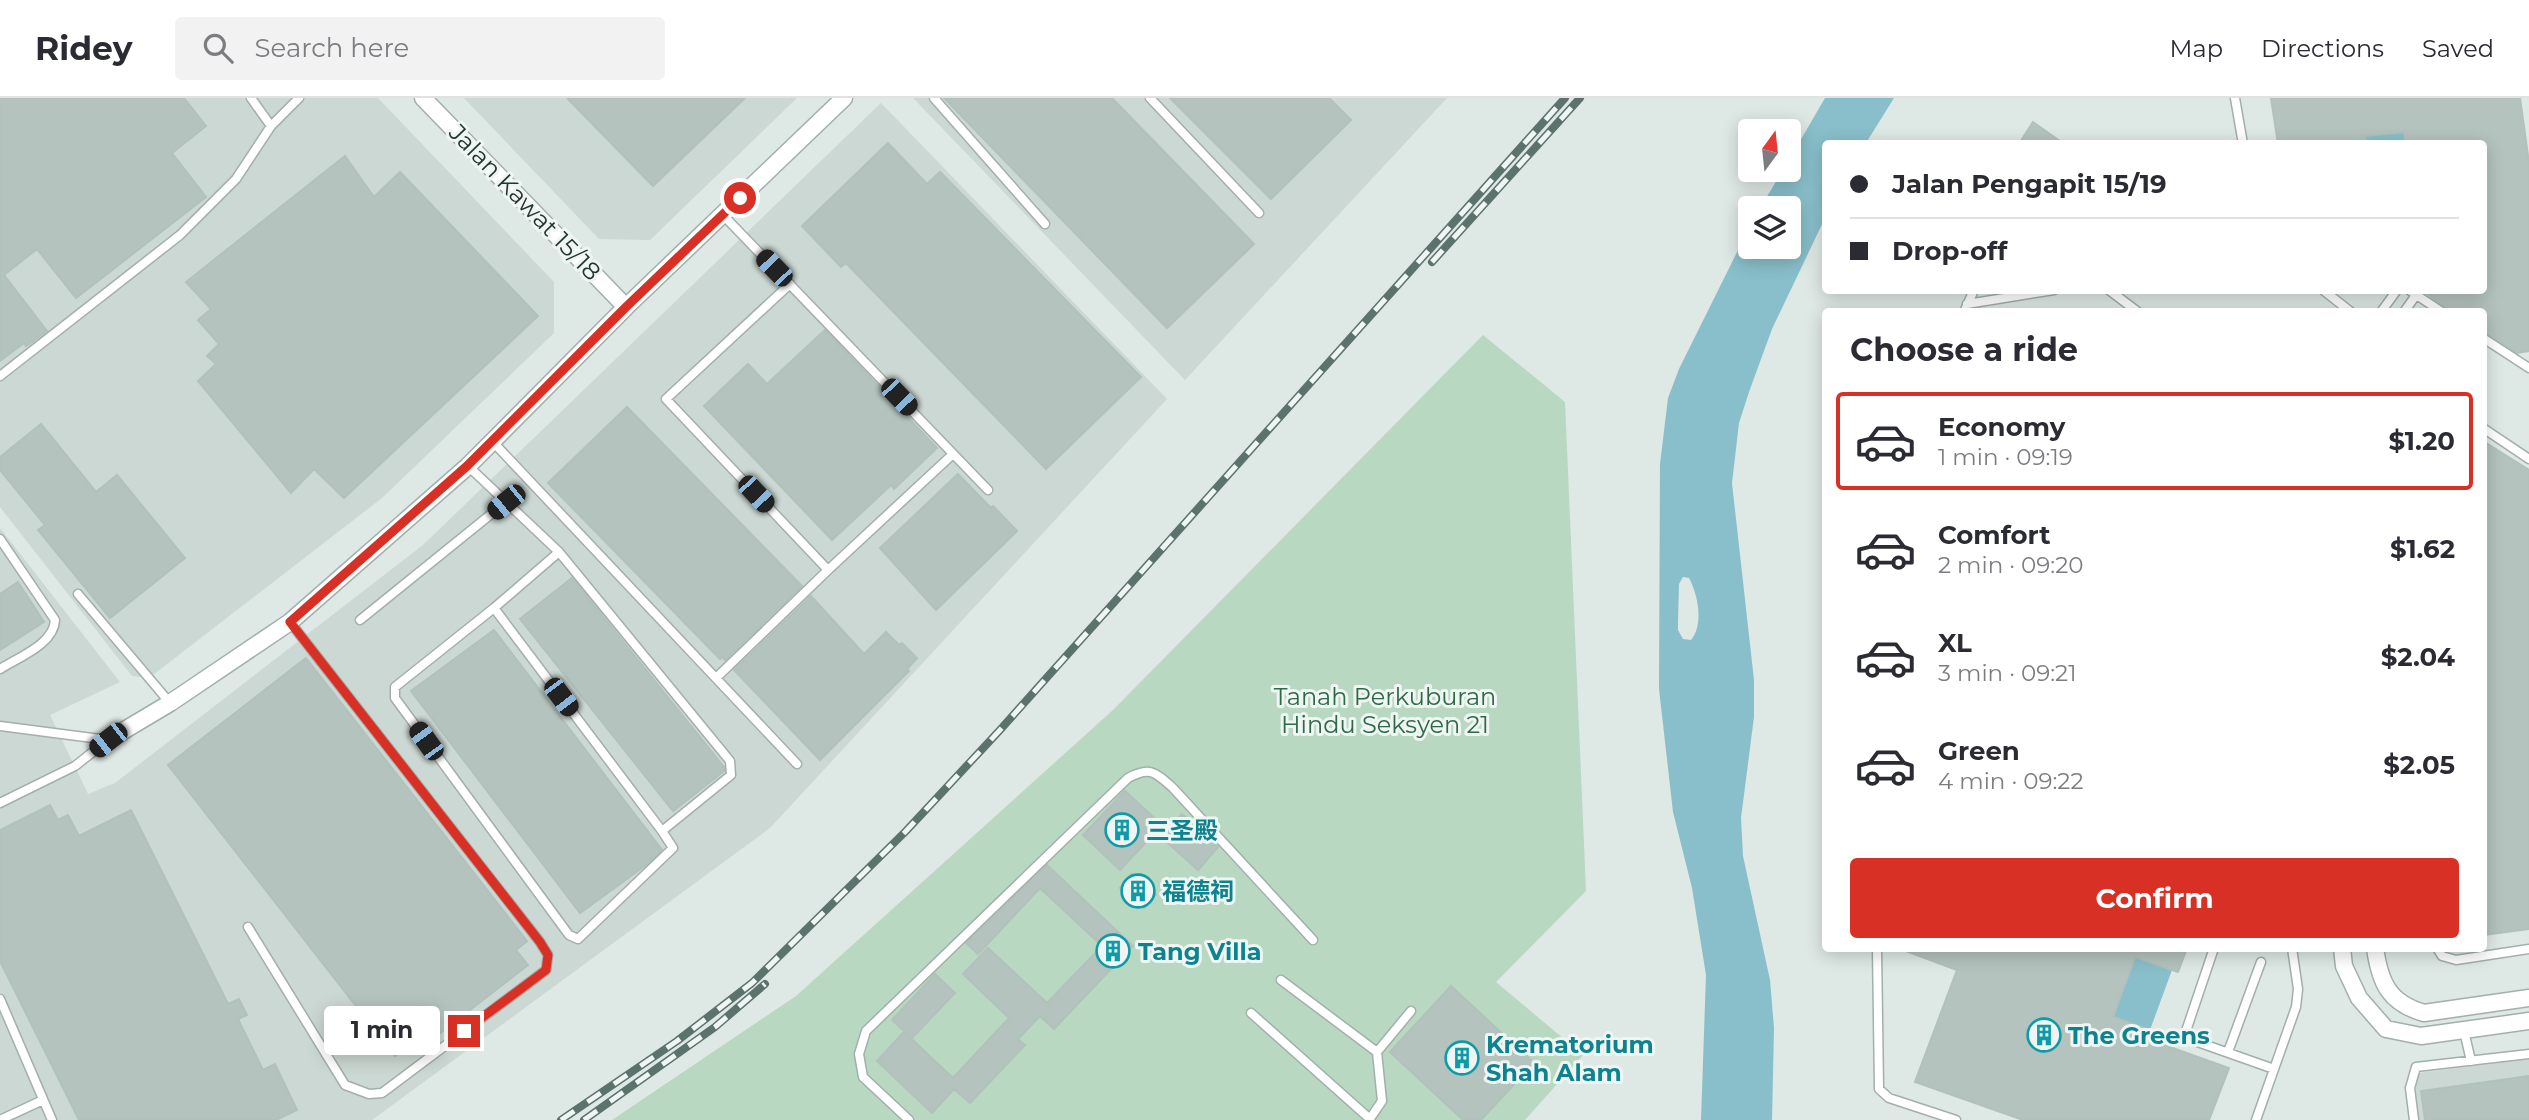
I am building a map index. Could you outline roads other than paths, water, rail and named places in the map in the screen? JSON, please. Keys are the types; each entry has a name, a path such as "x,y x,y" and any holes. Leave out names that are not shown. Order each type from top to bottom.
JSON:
{"street":[{"name":"Jalan Kawat 15/18","path":"423,98 626,307"},
{"path":"108,740 170,703 290,622 467,466 626,307 844,98"},
{"path":"2342,952 2344,966 2359,998 2386,1029 2420,1036 2529,1021"},
{"path":"2376,952 2379,974 2393,998 2409,1009 2424,1013 2529,998"}],"lane":[{"path":"251,98 271,125"},
{"path":"0,376 180,235 236,179 271,125 299,98"},
{"path":"934,98 1045,224"},
{"path":"1150,98 1259,213"},
{"path":"2235,98 2242,140"},
{"path":"722,215 988,489"},
{"path":"790,284 666,399 828,570"},
{"path":"1965,308 2034,294"},
{"path":"2114,294 2133,308"},
{"path":"2328,294 2346,308"},
{"path":"2415,294 2436,308"},
{"path":"2487,341 2529,368"},
{"path":"2487,431 2529,459"},
{"path":"492,441 797,764"},
{"path":"716,678 953,454"},
{"path":"467,466 559,552 730,761 731,775 662,831"},
{"path":"360,620 506,502"},
{"path":"0,539 55,620 55,630 48,639 0,669"},
{"path":"494,608 673,848 578,939 569,934 395,698 395,687 559,552"},
{"path":"78,594 170,703"},
{"path":"248,927 345,1085 369,1094 382,1093 546,970 548,955 540,942 290,622"},
{"path":"0,726 108,740"},
{"path":"0,803 75,766 108,740"},
{"path":"909,1120 863,1077 859,1054 866,1031 1128,778 1142,771 1155,773 1173,788 1313,940"},
{"path":"2440,952 2442,956 2456,960 2529,949"},
{"path":"1877,952 1879,1089 1889,1098 1956,1120"},
{"path":"2213,952 2186,1031 2189,1039 2274,1069"},
{"path":"2256,1120 2296,1007 2298,989 2293,952"},
{"path":"2228,1052 2261,962"},
{"path":"1281,980 1377,1052"},
{"path":"0,999 52,1120"},
{"path":"1251,1013 1370,1119 1382,1101 1377,1052 1411,1011"},
{"path":"2464,1031 2470,1061"},
{"path":"2414,1120 2410,1088 2416,1067 2529,1054"},
{"path":"0,1120 43,1100"}],"water":[{"path":"1825,98 1894,98 1868,140 1822,140 1822,224 1772,329 1739,423 1732,483 1754,680 1754,717 1741,818 1743,856 1770,980 1774,1028 1772,1120 1701,1120 1706,975 1692,888 1673,812 1659,689 1660,464 1668,398 1679,369 1738,250 1738,259 1801,259 1801,196 1767,196 1776,182 1801,182 1801,139","holes":["1683,577 1689,578 1698,609 1695,634 1691,640 1683,639 1678,630 1679,584"]},
{"path":"2404,132 2405,140 2366,140 2365,136"},
{"path":"2135,957 2172,970 2150,1030 2113,1017"}],"railway":[{"path":"561,1120 677,1041 752,983 906,831 1000,730 1565,98"},
{"path":"1432,262 1580,98"},
{"path":"584,1120 715,1027 765,984"}],"place":[{"name":"三圣殿","path":"1122,830"},
{"name":"福德祠","path":"1138,891"},
{"name":"Tang Villa","path":"1113,951"},
{"name":"The Greens","path":"2044,1035"},
{"name":"Krematorium Shah Alam","path":"1462,1058"}],"park label":[{"name":"Tanah Perkuburan Hindu Seksyen 21","path":"1385,710"}]}
